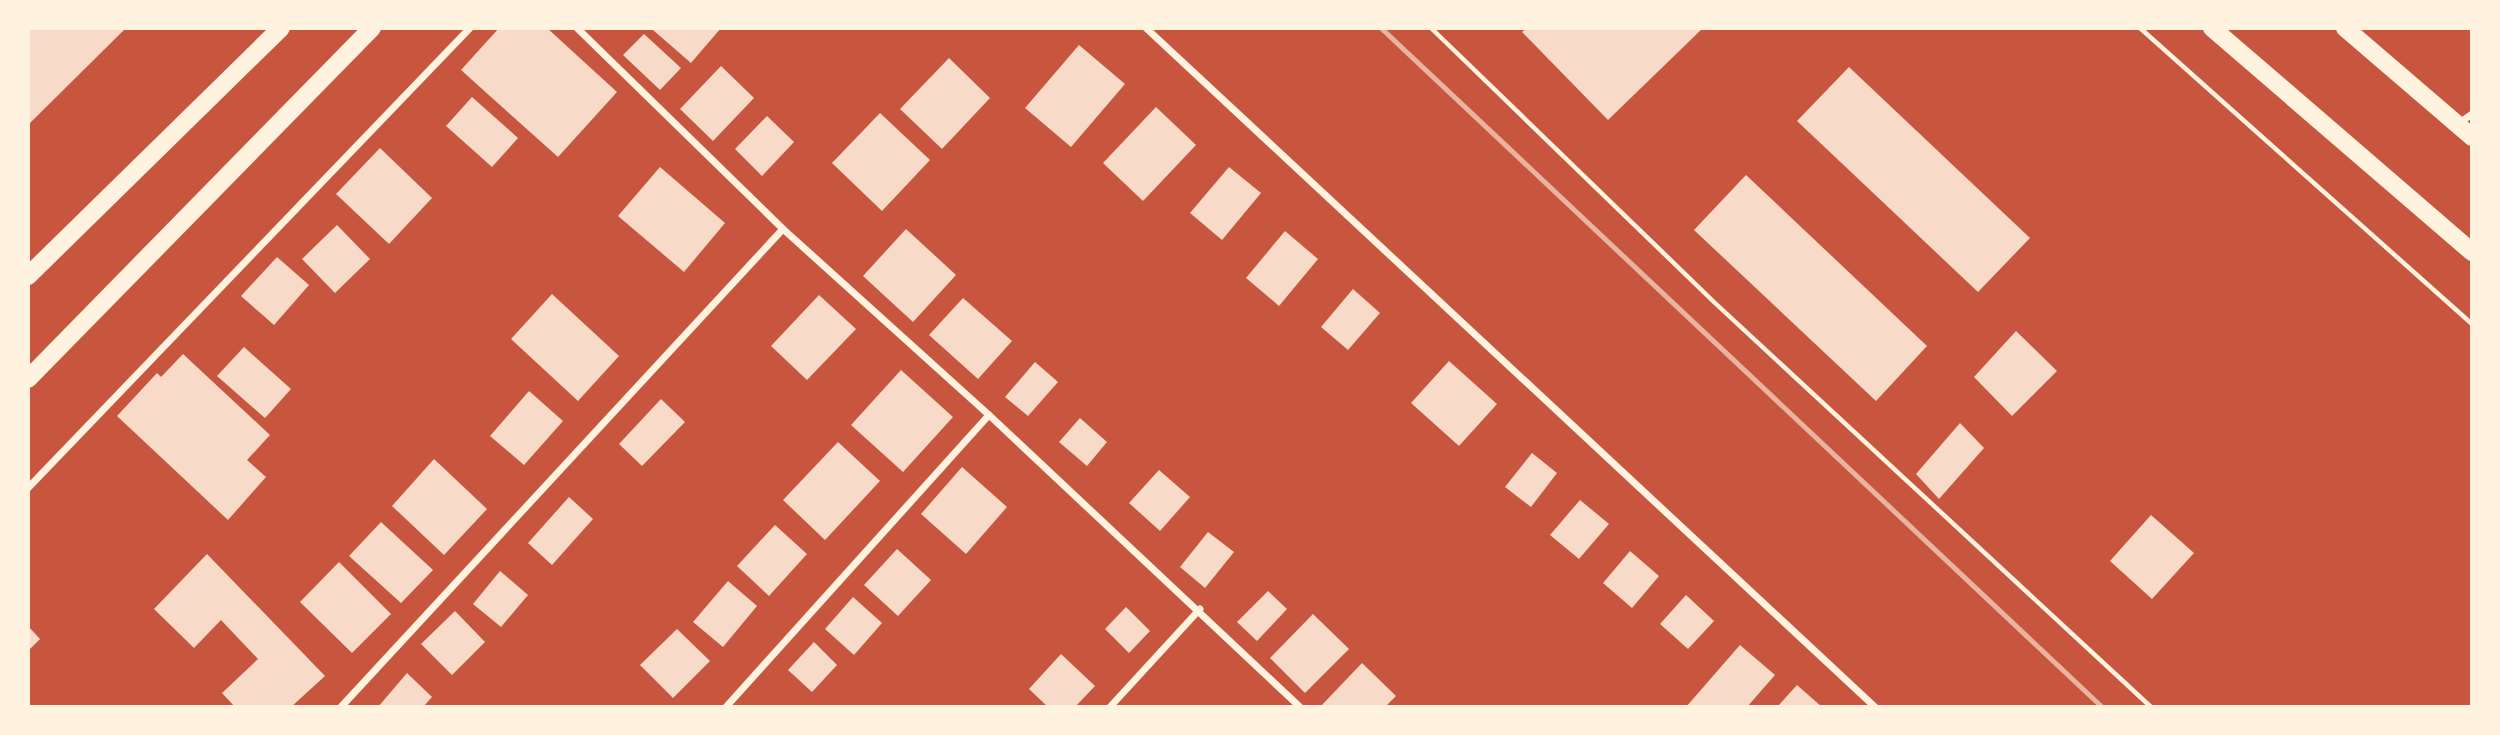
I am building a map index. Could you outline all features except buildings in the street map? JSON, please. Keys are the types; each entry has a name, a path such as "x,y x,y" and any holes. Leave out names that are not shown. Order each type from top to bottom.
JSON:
{"main road":[{"path":"28,276 281,28"},
{"path":"28,379 372,28"},
{"path":"2212,28 2472,253"},
{"path":"2345,28 2465,119 2472,137"}],"street":[{"path":"28,488 470,28"},
{"path":"577,28 783,229 1199,609 1300,707"},
{"path":"1146,28 1875,707"},
{"path":"341,707 783,229"},
{"path":"726,707 989,415"},
{"path":"1110,707 1199,609"}],"path":[{"path":"1431,28 1715,303 2151,707"},
{"path":"2140,28 2472,324"}],"railway":[{"path":"1381,28 2102,707"}]}
